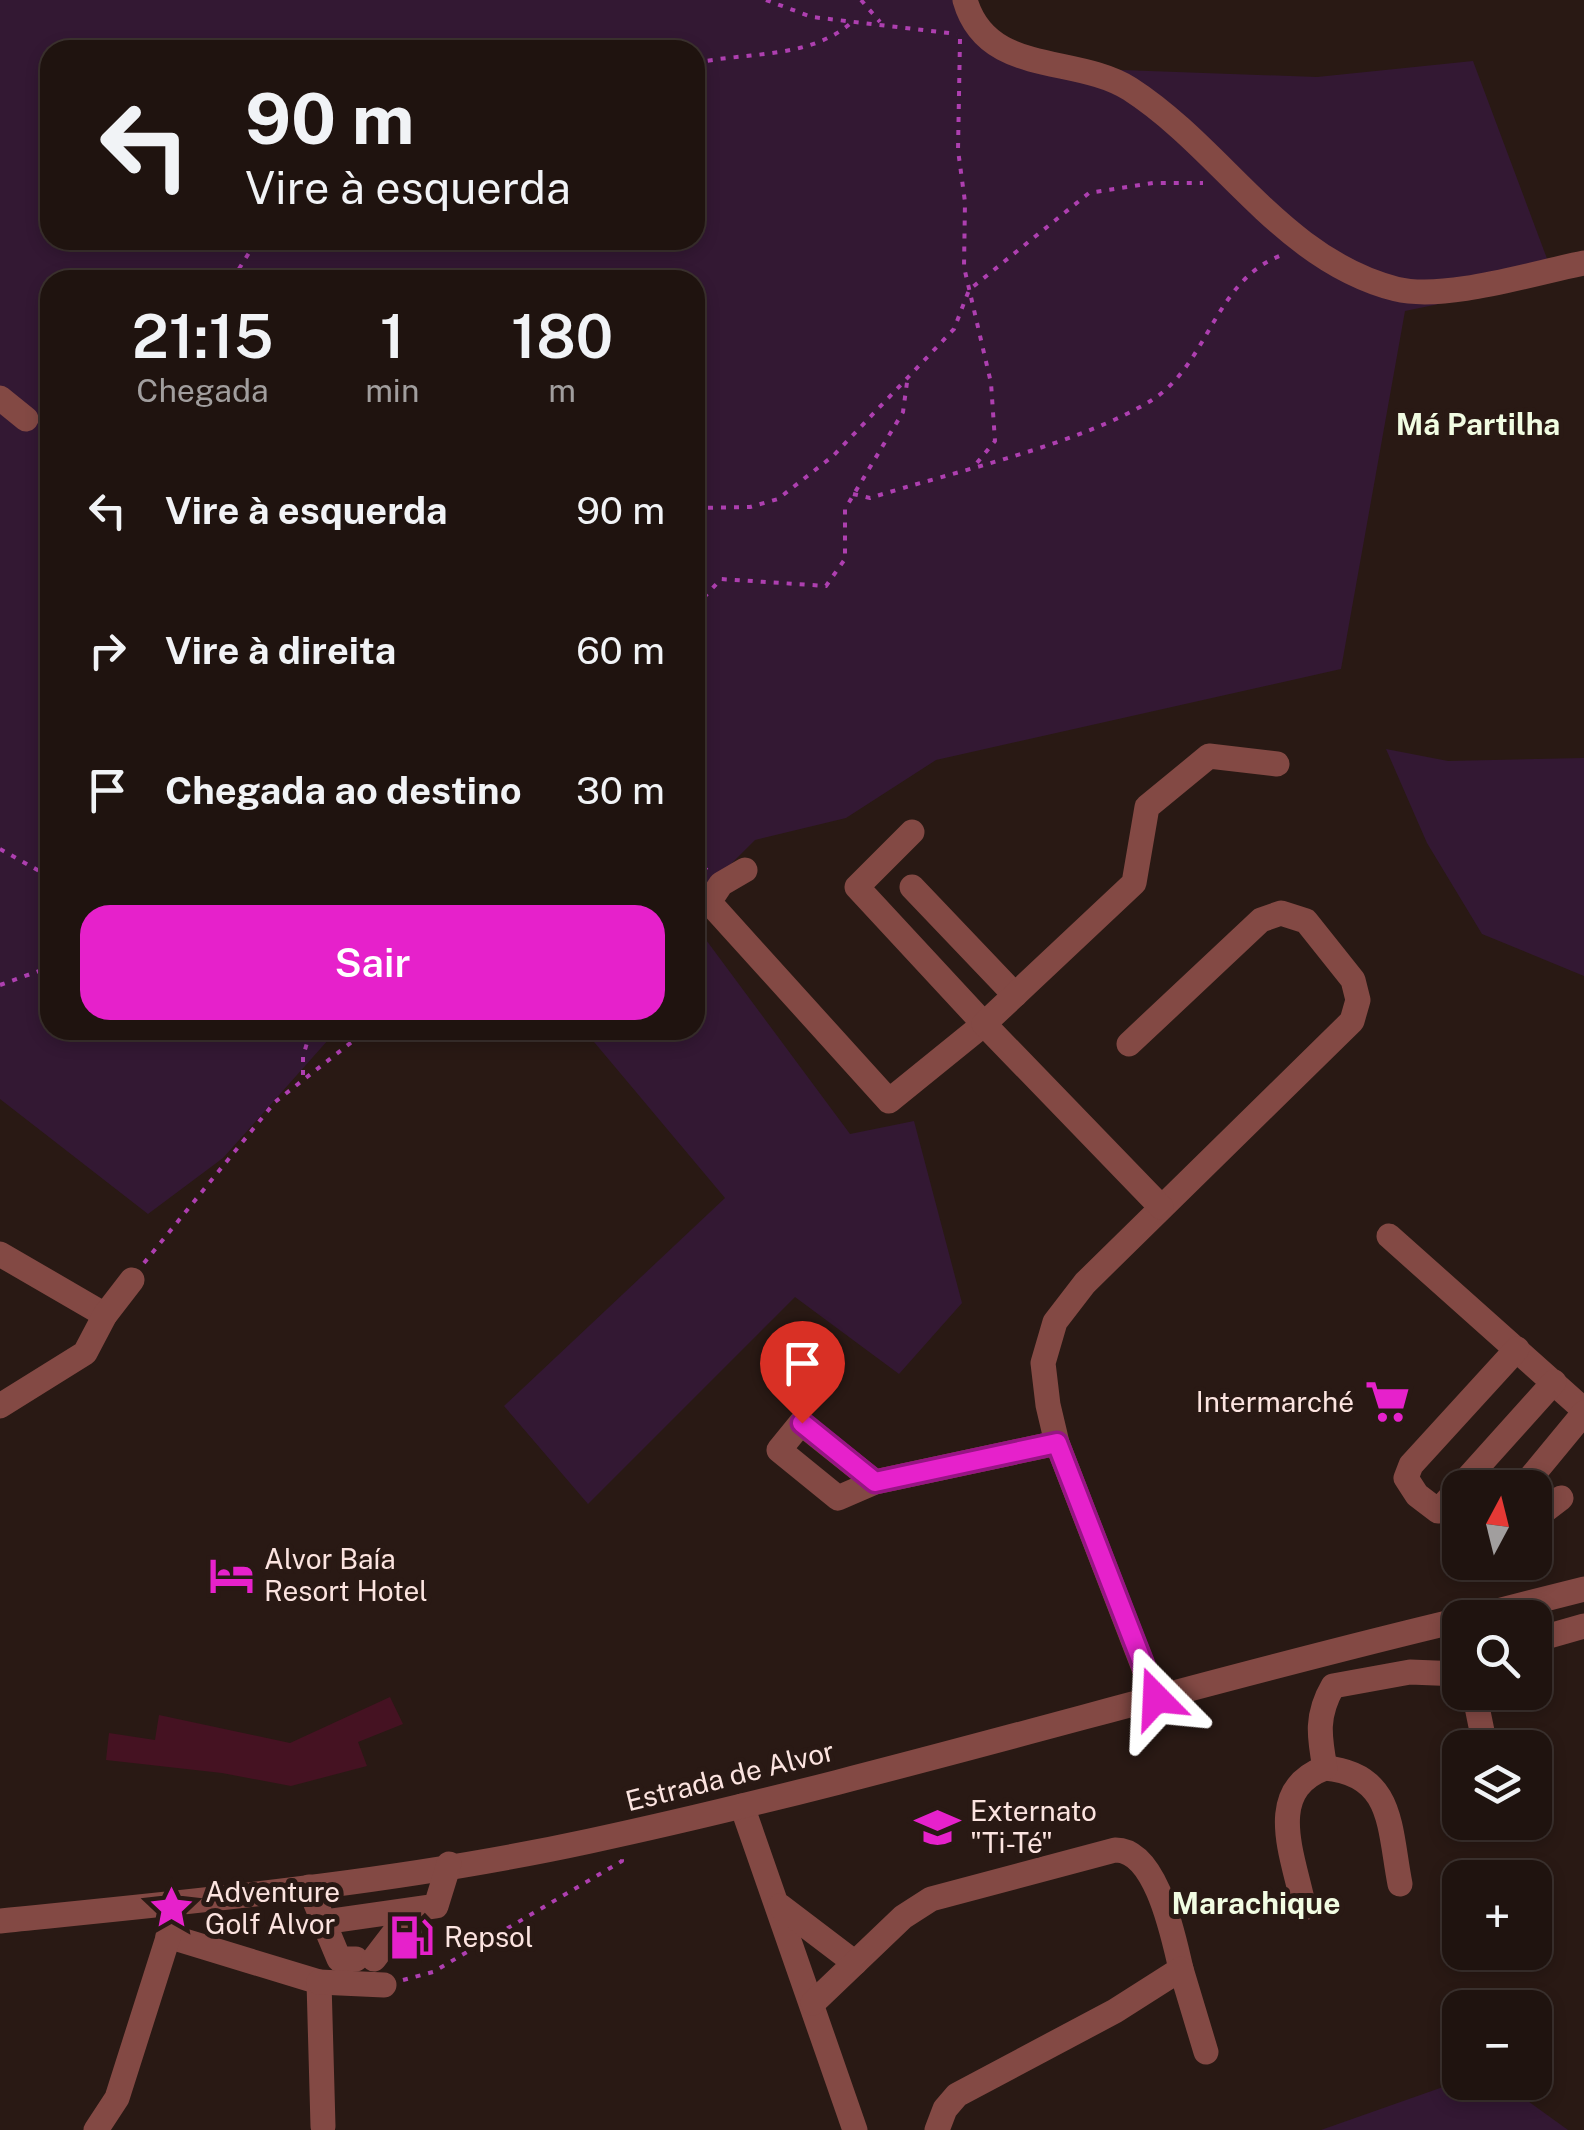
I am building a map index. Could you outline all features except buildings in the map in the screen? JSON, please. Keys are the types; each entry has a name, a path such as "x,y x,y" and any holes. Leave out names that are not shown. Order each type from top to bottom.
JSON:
{"street":[{"path":"965,0 981,32 999,49 1128,88 1233,183 1310,245 1353,272 1396,289 1427,292 1584,264"},
{"path":"0,398 26,419"},
{"path":"745,870 721,884 709,902 889,1101 984,1024 1134,883 1147,807 1209,756 1277,764"},
{"path":"912,832 857,887 1161,1208"},
{"path":"912,887 1014,995"},
{"path":"1129,1044 1261,920 1281,913 1306,921 1353,980 1358,1000 1352,1022 1085,1283 1055,1322 1043,1364 1057,1443 1156,1698"},
{"path":"1389,1236 1584,1412 1537,1470"},
{"path":"0,1254 105,1315"},
{"path":"0,1406 85,1353 105,1315 132,1280"},
{"path":"1517,1350 1412,1465 1406,1478 1417,1495 1438,1510 1554,1382"},
{"path":"875,1482 1057,1443"},
{"path":"1552,1505 1562,1498"},
{"path":"1541,1600 1584,1589"},
{"name":"Estrada de Alvor","path":"0,1921 309,1887 622,1834 1442,1625"},
{"path":"1552,1637 1582,1633"},
{"path":"1325,1768 1318,1732 1320,1707 1333,1686 1410,1672 1442,1673"},
{"path":"1304,1908 1287,1820 1288,1794 1303,1776 1325,1768 1348,1770 1366,1778 1384,1802 1400,1884"},
{"path":"742,1806 855,2130"},
{"path":"813,2003 903,1917 931,1899 1130,1850 1142,1859 1172,1934 1206,2052"},
{"path":"309,1887 339,1959 365,1959 418,1920 449,1864"},
{"path":"96,2130 117,2098 179,1903"},
{"path":"780,1906 856,1963"},
{"path":"324,1922 418,1920"},
{"path":"168,1936 319,1982 384,1984"},
{"path":"937,2130 945,2109 957,2095 1115,2011 1180,1969"},
{"path":"319,1982 323,2126"}],"path":[{"path":"766,0 812,16 960,35 958,150 969,290 992,383 995,430 995,440 976,464"},
{"path":"862,0 880,22"},
{"path":"705,62 799,49 833,38 851,23"},
{"path":"705,508 750,508 778,499 833,456 954,328 969,290 1090,193 1153,182 1233,183"},
{"path":"853,494 870,498 1077,433 1150,401 1174,382 1240,282 1270,259 1310,245"},
{"path":"705,597 722,579 826,586 845,559 845,509 866,480 902,412 908,375"},
{"path":"0,849 40,871"},
{"path":"0,985 40,971"},
{"path":"303,1075 308,1040"},
{"path":"132,1280 202,1188 303,1075 353,1040"},
{"path":"384,1984 434,1972 622,1861 622,1834"}],"shaded area":[{"path":"0,0 974,0 983,22 1009,43 1095,69 1317,77 1473,61 1555,280 1405,311 1341,669 936,760 846,818 755,840 705,890 705,270 40,270 40,1040 328,1040 223,1158 148,1214 0,1099"},
{"path":"1386,749 1448,761 1584,758 1584,976 1482,934 1427,843"},
{"path":"705,938 850,1134 914,1121 962,1303 899,1374 795,1297 588,1504 504,1406 725,1198 592,1040 705,1040"},
{"path":"390,1697 403,1724 358,1742 367,1766 291,1786 222,1773 106,1760 109,1733 155,1740 159,1715 290,1743"},
{"path":"1442,2087 1442,2100 1527,2100 1568,2130 1321,2130"}],"tunnel":[{"path":"397,1929 420,1924"}],"place":[{"name":"Intermarché","path":"1387,1402"},
{"name":"Alvor Baía Resort Hotel","path":"231,1575"},
{"name":"Externato \"Ti-Té\"","path":"937,1827"},
{"name":"Adventure Golf Alvor","path":"172,1908"},
{"name":"Repsol","path":"411,1937"}],"district":[{"name":"Má Partilha","path":"1478,425"},
{"name":"Marachique","path":"1256,1904"}],"route":[{"path":"802,1423 875,1482 1057,1443 1156,1698"}]}
